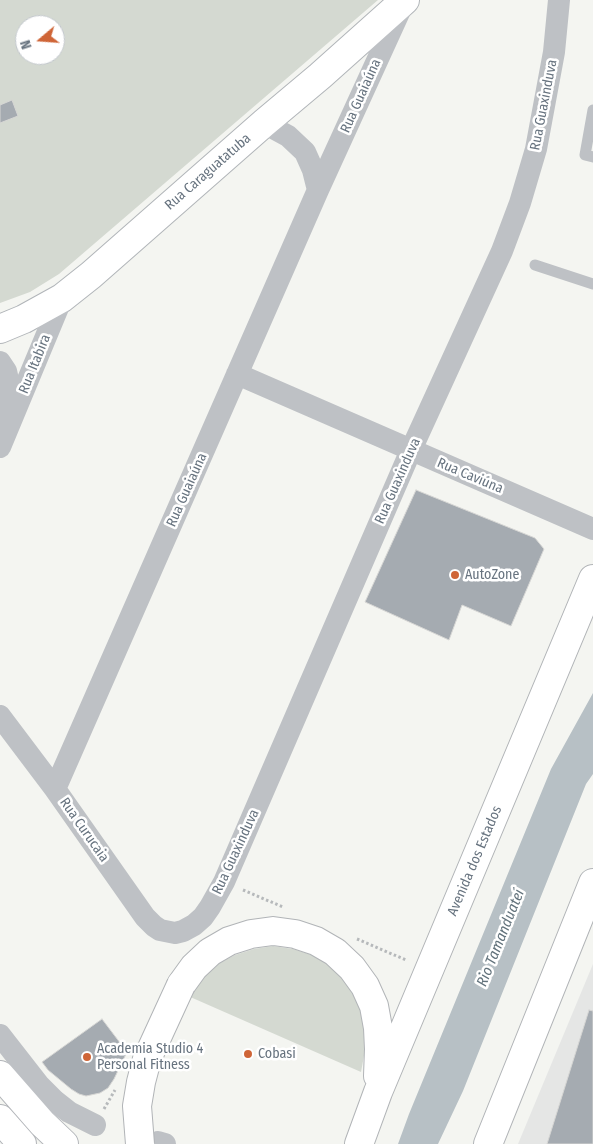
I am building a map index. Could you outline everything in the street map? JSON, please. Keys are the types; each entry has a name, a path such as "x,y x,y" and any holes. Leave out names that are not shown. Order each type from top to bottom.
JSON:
{"main road":[{"name":"Rua Caraguatatuba","path":"0,329 24,319 62,298 91,275 405,0"},
{"name":"Avenida dos Estados","path":"359,1144 378,1092 593,579"},
{"path":"488,1144 593,884"},
{"path":"154,1143 137,1106 141,1082 148,1059 181,985 194,967 210,952 229,941 251,934 273,931 295,934 316,941 335,952 352,968 365,986 374,1006 379,1049 378,1092"},
{"path":"0,1075 42,1123 64,1144"},
{"path":"0,1119 22,1144"}],"street":[{"name":"Rua Guaiaúna","path":"55,789 318,190 405,0"},
{"name":"Rua Guaxinduva","path":"175,933 194,925 203,917 224,882 411,450 502,251 520,203 536,149 554,52 559,0"},
{"path":"264,122 288,136 305,152 313,170 318,190"},
{"name":"Rua Itabira","path":"4,438 62,298"},
{"name":"Rua Itabira","path":"0,362 6,371 10,389 4,438"},
{"name":"Rua Caviúna","path":"238,374 593,529"},
{"name":"Rua Curucaia","path":"0,716 55,789 145,917 160,930 175,933"},
{"path":"0,1035 39,1085 55,1101 69,1112 95,1126"}],"lane":[{"path":"593,110 585,155 593,157"},
{"path":"535,265 593,284"}],"shaded area":[{"path":"0,0 378,0 59,274 30,292 0,303"},
{"path":"273,946 293,949 312,955 329,965 343,978 355,995 362,1013 366,1045 361,1072 188,996 218,964 235,955"},
{"path":"593,964 593,1144 518,1144"}],"water":[{"name":"Rio Tamanduateí","path":"593,693 593,774 586,784 463,1091 438,1144 398,1144 551,769"}],"building":[{"path":"12,100 18,116 0,123 0,105"},
{"name":"AutoZone","path":"416,490 535,538 544,549 511,626 462,605 449,640 365,602"},
{"path":"589,1010 593,1011 593,1144 547,1144"},
{"name":"Academia Studio 4 Personal Fitness","path":"102,1019 127,1052 108,1088 100,1093 86,1096 71,1089 48,1070 42,1062"}],"place":[{"name":"AutoZone","path":"455,575"},
{"name":"Cobasi","path":"248,1054"},
{"name":"Academia Studio 4 Personal Fitness","path":"87,1057"}]}
